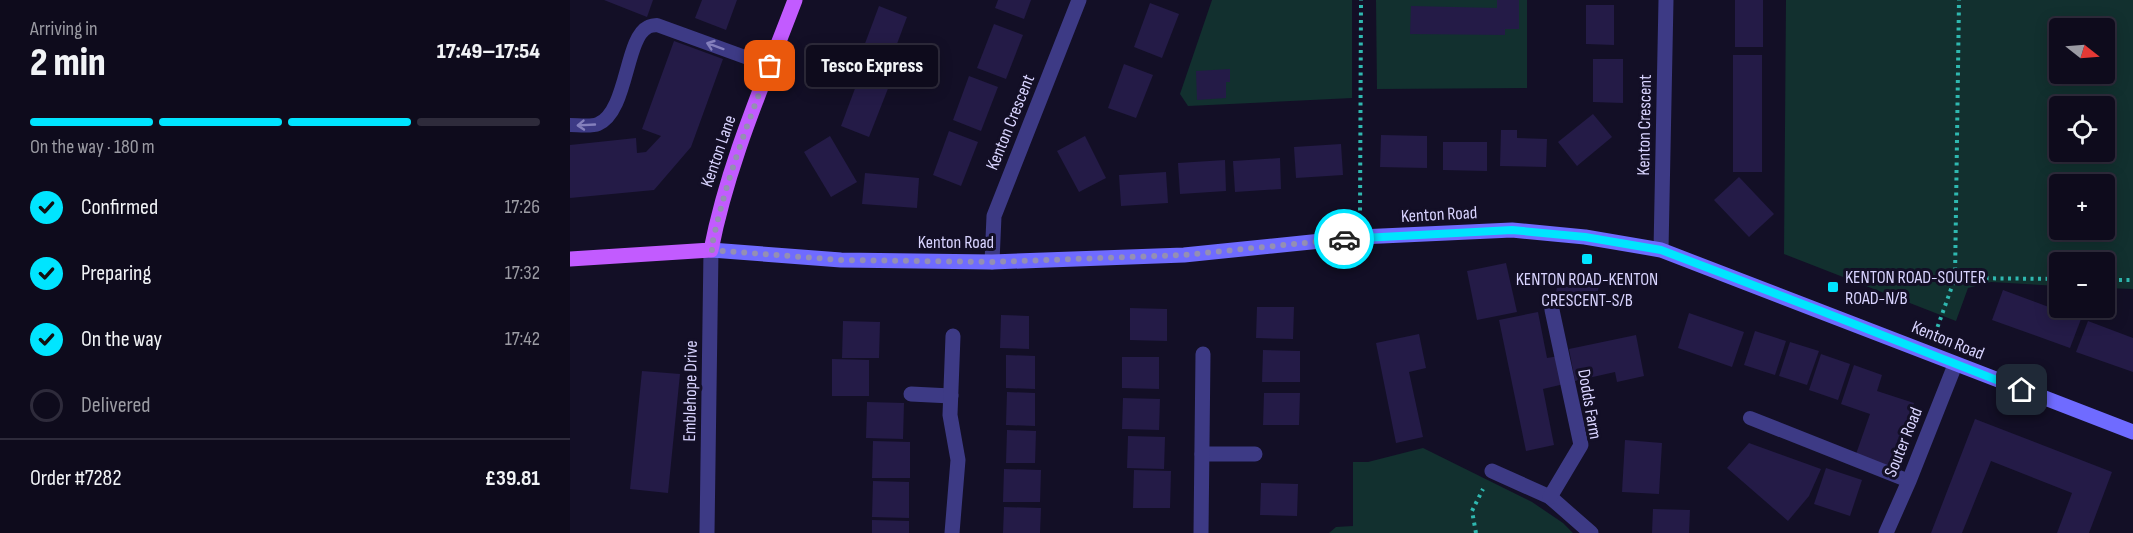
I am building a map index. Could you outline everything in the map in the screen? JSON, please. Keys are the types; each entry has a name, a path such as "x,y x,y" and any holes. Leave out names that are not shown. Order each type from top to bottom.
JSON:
{"main road":[{"name":"Kenton Lane","path":"711,250 719,210 733,163 795,0"},
{"name":"Kenton Road","path":"570,258 711,250"}],"street":[{"name":"Kenton Crescent","path":"992,262 994,216 1079,0"},
{"name":"Kenton Crescent","path":"1661,250 1666,0"},
{"name":"Kenton Road","path":"711,250 841,260 992,262 1184,255 1360,237 1512,230 1585,237 1661,250 2133,432"},
{"name":"Emblehope Drive","path":"707,533 711,250"},
{"name":"Dodds Farm","path":"1550,497 1581,445 1552,310"},
{"path":"952,533 958,460 950,415 953,336"},
{"path":"1201,533 1203,354"},
{"name":"Souter Road","path":"1886,533 1955,365"},
{"path":"911,394 951,396"},
{"path":"1202,454 1255,454"},
{"path":"1492,471 1550,497 1591,533"}],"lane":[{"path":"570,125 597,124 610,114 616,104 640,34 648,26 657,25 770,66"},
{"path":"1750,418 1909,481"}],"path":[{"path":"1360,237 1361,0"},
{"path":"1926,353 1943,316 1955,278 1959,0"},
{"path":"1955,278 2049,279"},
{"path":"2115,280 2133,280"},
{"path":"1476,533 1473,511 1492,471"}],"green space":[{"path":"1212,0 1352,0 1352,98 1188,106 1180,94"},
{"path":"1376,0 1527,0 1527,88 1377,89"},
{"path":"1786,0 2133,0 2133,289 2115,288 2115,252 2049,252 2049,285 1991,282 1968,288 1956,321 1784,254"},
{"path":"1423,448 1532,502 1563,523 1573,533 1329,533 1336,527 1353,526 1353,462 1368,462"}],"building":[{"path":"604,0 653,0 647,17"},
{"path":"702,0 737,0 726,30 695,18"},
{"path":"998,0 1031,0 1024,19 995,8"},
{"path":"1497,0 1519,0 1519,29 1505,29 1505,35 1410,34 1411,6 1497,8"},
{"path":"1735,0 1763,0 1763,47 1735,47"},
{"path":"1150,3 1179,14 1162,58 1134,47"},
{"path":"1586,5 1614,5 1614,45 1586,44"},
{"path":"879,6 907,17 888,68 860,57"},
{"path":"994,24 1023,35 1006,79 977,68"},
{"path":"674,41 723,59 691,147 654,190 570,198 570,145 636,138 637,153 646,152 661,136 642,129"},
{"path":"1733,55 1762,55 1762,172 1733,172"},
{"path":"1593,59 1623,59 1623,103 1593,102"},
{"path":"1124,64 1153,75 1136,118 1108,108"},
{"path":"1230,69 1230,82 1226,82 1226,98 1197,100 1196,71"},
{"path":"860,75 889,86 869,137 841,126"},
{"path":"969,76 998,87 981,131 953,120"},
{"path":"1593,114 1612,137 1577,166 1558,142"},
{"path":"1501,130 1517,130 1517,138 1547,139 1546,167 1500,166"},
{"path":"949,131 978,142 961,186 933,175"},
{"path":"1381,135 1427,136 1427,168 1380,167"},
{"path":"830,136 857,182 831,197 804,152"},
{"path":"1085,136 1106,178 1079,192 1057,151"},
{"path":"1443,142 1487,142 1487,171 1443,170"},
{"path":"1341,144 1343,175 1296,178 1294,147"},
{"path":"1280,158 1281,189 1235,192 1233,161"},
{"path":"1225,160 1226,191 1180,194 1178,163"},
{"path":"1166,172 1168,203 1121,206 1119,175"},
{"path":"865,173 919,178 917,208 862,204"},
{"path":"1739,177 1774,214 1749,237 1714,200"},
{"path":"1506,263 1517,312 1477,320 1467,271"},
{"path":"1559,273 1600,280 1595,307 1555,300"},
{"path":"2003,290 2049,307 2049,318 2081,319 2070,348 1992,320"},
{"path":"1257,307 1294,307 1293,339 1256,338"},
{"path":"1130,308 1167,309 1167,341 1130,340"},
{"path":"1538,312 1547,358 1559,356 1564,384 1543,389 1554,445 1526,451 1499,320"},
{"path":"1689,313 1744,332 1732,367 1678,348"},
{"path":"1001,315 1029,316 1029,349 1000,348"},
{"path":"843,321 880,322 879,358 842,358"},
{"path":"2088,321 2133,338 2133,372 2076,352"},
{"path":"1755,331 1786,341 1775,375 1744,365"},
{"path":"1419,334 1426,368 1409,372 1423,437 1396,443 1376,343"},
{"path":"1636,335 1644,376 1617,382 1615,372 1575,381 1569,349"},
{"path":"1790,342 1819,351 1807,385 1779,376"},
{"path":"1263,350 1300,351 1300,382 1262,382"},
{"path":"1821,354 1850,364 1838,400 1809,390"},
{"path":"1006,355 1035,356 1035,389 1006,388"},
{"path":"1122,357 1159,357 1159,389 1122,388"},
{"path":"832,359 869,360 869,396 832,396"},
{"path":"1854,365 1882,375 1877,391 1914,403 1892,470 1855,457 1870,414 1841,404"},
{"path":"642,371 680,374 668,493 630,489"},
{"path":"1007,392 1035,393 1035,426 1006,425"},
{"path":"1264,393 1300,393 1299,425 1263,425"},
{"path":"1123,398 1160,399 1159,430 1122,429"},
{"path":"867,402 904,403 903,439 866,438"},
{"path":"1975,419 2112,472 2089,533 2057,533 2072,493 1991,461 1962,533 1931,533"},
{"path":"1007,430 1036,431 1035,463 1006,463"},
{"path":"1128,436 1165,437 1164,469 1127,468"},
{"path":"1625,440 1662,443 1659,494 1622,492"},
{"path":"873,441 910,442 910,478 872,478"},
{"path":"1749,443 1821,469 1809,496 1788,521 1727,468"},
{"path":"1826,468 1862,480 1850,516 1814,504"},
{"path":"1004,469 1041,470 1040,502 1003,502"},
{"path":"1134,470 1171,471 1170,508 1133,508"},
{"path":"873,481 909,482 909,518 872,517"},
{"path":"1261,483 1298,484 1297,516 1260,515"},
{"path":"1004,507 1041,508 1040,533 1003,533"},
{"path":"1653,509 1690,510 1689,533 1652,533"},
{"path":"872,520 909,521 909,533 872,533"}],"way so far":[{"path":"770,66 733,163 719,210 711,250 841,260 992,262 1184,255 1344,239"}],"place":[{"name":"Tesco Express","path":"770,66"},
{"name":"KENTON ROAD-KENTON CRESCENT-S/B","path":"1587,259"},
{"name":"KENTON ROAD-SOUTER ROAD-N/B","path":"1833,287"}],"route":[{"path":"1344,239 1512,230 1585,237 1661,250 2022,390"}]}
